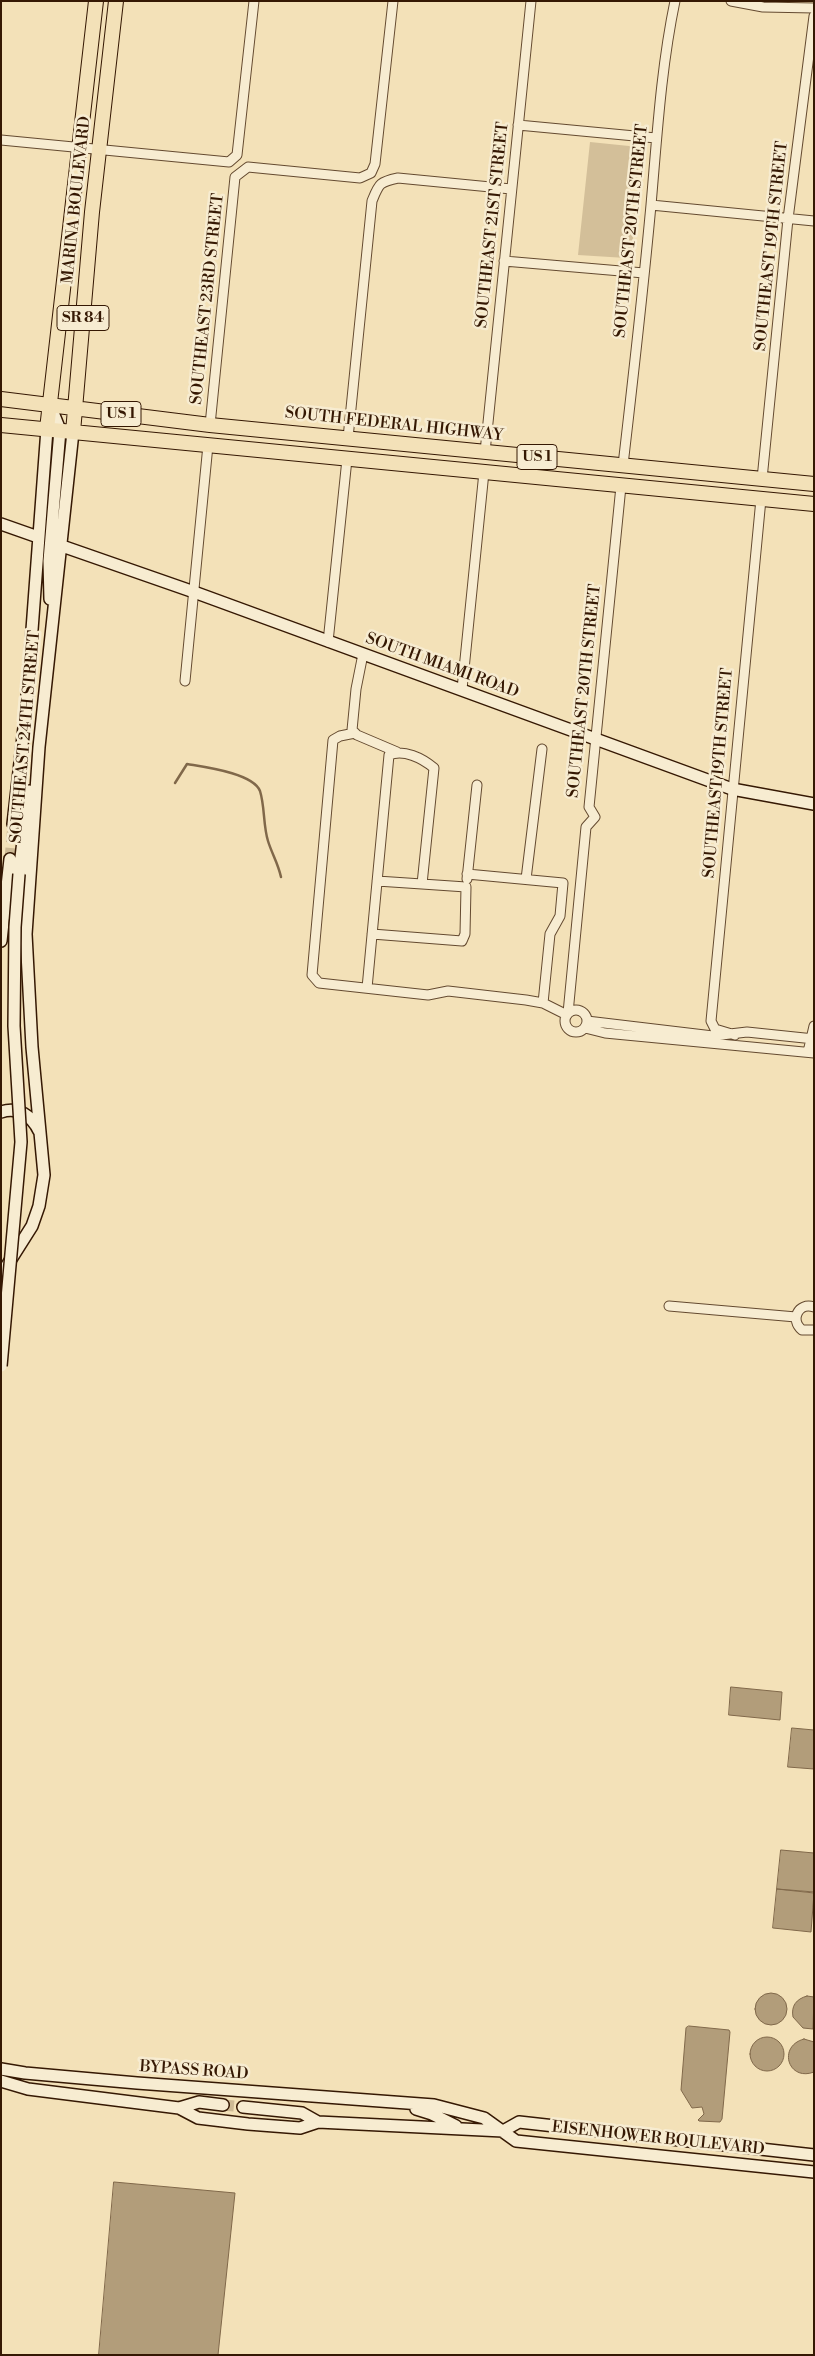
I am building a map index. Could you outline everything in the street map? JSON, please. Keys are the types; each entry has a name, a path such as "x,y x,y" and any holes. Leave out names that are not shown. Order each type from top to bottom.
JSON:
{"main road":[{"name":"MARINA BOULEVARD","path":"60,430 50,404 96,1"},
{"name":"MARINA BOULEVARD","path":"60,430 75,408 92,212 116,1"},
{"name":"SOUTH FEDERAL HIGHWAY","path":"1,399 210,425 814,484"},
{"name":"US 1","path":"1,425 814,504"},
{"path":"323,456 334,451 348,438"},
{"path":"347,458 352,451 370,440"},
{"path":"597,483 612,476 623,465"},
{"path":"621,486 634,474 654,468"}],"street":[{"path":"1,140 229,162 237,156 254,1"},
{"name":"SOUTHEAST 23RD STREET","path":"210,425 235,177 248,166 360,178 371,173 375,164 393,1"},
{"name":"SOUTHEAST 21ST STREET","path":"485,452 531,1"},
{"name":"SOUTHEAST 20TH STREET","path":"623,465 651,205 656,138 669,30 675,1"},
{"path":"731,1 763,7 814,8"},
{"name":"SOUTHEAST 19TH STREET","path":"762,479 788,219 814,16"},
{"path":"518,125 656,138"},
{"path":"348,438 372,201 378,185 398,178 511,189"},
{"path":"651,205 814,221"},
{"path":"504,261 644,273"},
{"path":"52,635 49,561 60,430"},
{"name":"SOUTHEAST 24TH STREET","path":"13,824 26,710 38,569 38,537 60,430"},
{"name":"SOUTHEAST 24TH STREET","path":"1,1275 18,1251 32,1226 41,1196 44,1164 32,1047 26,934 39,748 62,546 60,430"},
{"path":"185,681 208,445"},
{"path":"328,642 347,458"},
{"path":"462,689 484,472"},
{"name":"SOUTHEAST 20TH STREET","path":"568,1014 586,827 595,817 588,807 621,486"},
{"name":"SOUTHEAST 19TH STREET","path":"734,1035 715,1029 711,1021 761,499"},
{"path":"1,524 38,537"},
{"name":"SOUTH MIAMI ROAD","path":"62,546 462,689 595,740 732,789 814,804"},
{"path":"354,732 352,730 363,654"},
{"path":"29,667 35,660 49,661"},
{"path":"23,833 26,710"},
{"path":"422,884 434,768 409,754 397,752 354,732 333,740 312,975 319,983 428,995 448,991 543,1002 568,1014"},
{"path":"1,1366 21,1142 14,1026 15,927 23,833 31,778 39,748"},
{"path":"526,880 542,749"},
{"path":"367,988 389,755 397,752"},
{"path":"372,934 462,941 465,934 466,886 477,785"},
{"name":"SOUTHEAST 24TH STREET","path":"1,941 10,858"},
{"path":"468,874 563,883 560,916 550,934 543,1002"},
{"path":"377,880 466,886"},
{"path":"573,1010 580,1010 585,1014 586,1024 578,1032 571,1030 566,1024 568,1014 573,1010"},
{"path":"586,1024 712,1036 734,1035 747,1032 812,1039"},
{"path":"586,1024 605,1033 811,1052 814,1026"},
{"path":"1,1112 11,1110 24,1113 35,1122 42,1135"},
{"path":"1,1256 18,1251"},
{"path":"669,1306 796,1317"},
{"path":"814,1307 805,1306 800,1308 796,1317 796,1322 802,1330 814,1330"},
{"name":"BYPASS ROAD","path":"1,2069 137,2084 434,2105 484,2118 503,2131"},
{"name":"EISENHOWER BOULEVARD","path":"1,2080 7,2087 179,2108 198,2118 248,2124 300,2128 318,2122 503,2131 520,2122 814,2156"},
{"name":"EISENHOWER BOULEVARD","path":"179,2108 199,2102 223,2104"},
{"name":"BYPASS ROAD","path":"385,2102 432,2114 460,2128"},
{"name":"EISENHOWER BOULEVARD","path":"243,2107 302,2113 318,2122"},
{"name":"EISENHOWER BOULEVARD","path":"503,2131 516,2141 814,2172"}],"shaded area":[{"path":"590,142 629,146 639,152 637,184 626,194 626,199 635,211 632,249 626,258 578,255"},
{"path":"731,1687 782,1692 780,1720 729,1715"},
{"path":"792,1728 814,1730 814,1769 788,1767"},
{"path":"781,1850 814,1853 814,1892 777,1889"},
{"path":"777,1889 814,1893 811,1932 773,1928"},
{"path":"771,1993 777,1994 782,1998 786,2003 786,2015 782,2020 777,2024 771,2025 765,2024 760,2020 756,2015 755,2009 756,2003 760,1998 765,1994"},
{"path":"807,1996 814,1997 813,2029 803,2028 793,2017 795,2004"},
{"path":"689,2026 729,2030 730,2032 722,2119 720,2122 699,2121 704,2114 702,2107 692,2108 681,2090 686,2028"},
{"path":"767,2037 779,2042 784,2054 779,2066 767,2071 755,2066 750,2054 755,2042"},
{"path":"804,2039 814,2042 814,2072 805,2074 792,2068 788,2055 796,2043"},
{"path":"114,2182 235,2193 218,2355 99,2355"}],"waterway":[{"path":"175,783 187,764 238,775 256,785 262,797 268,841 281,877"}],"tunnel":[{"path":"10,859 13,824"},
{"path":"223,2105 243,2107"}]}
